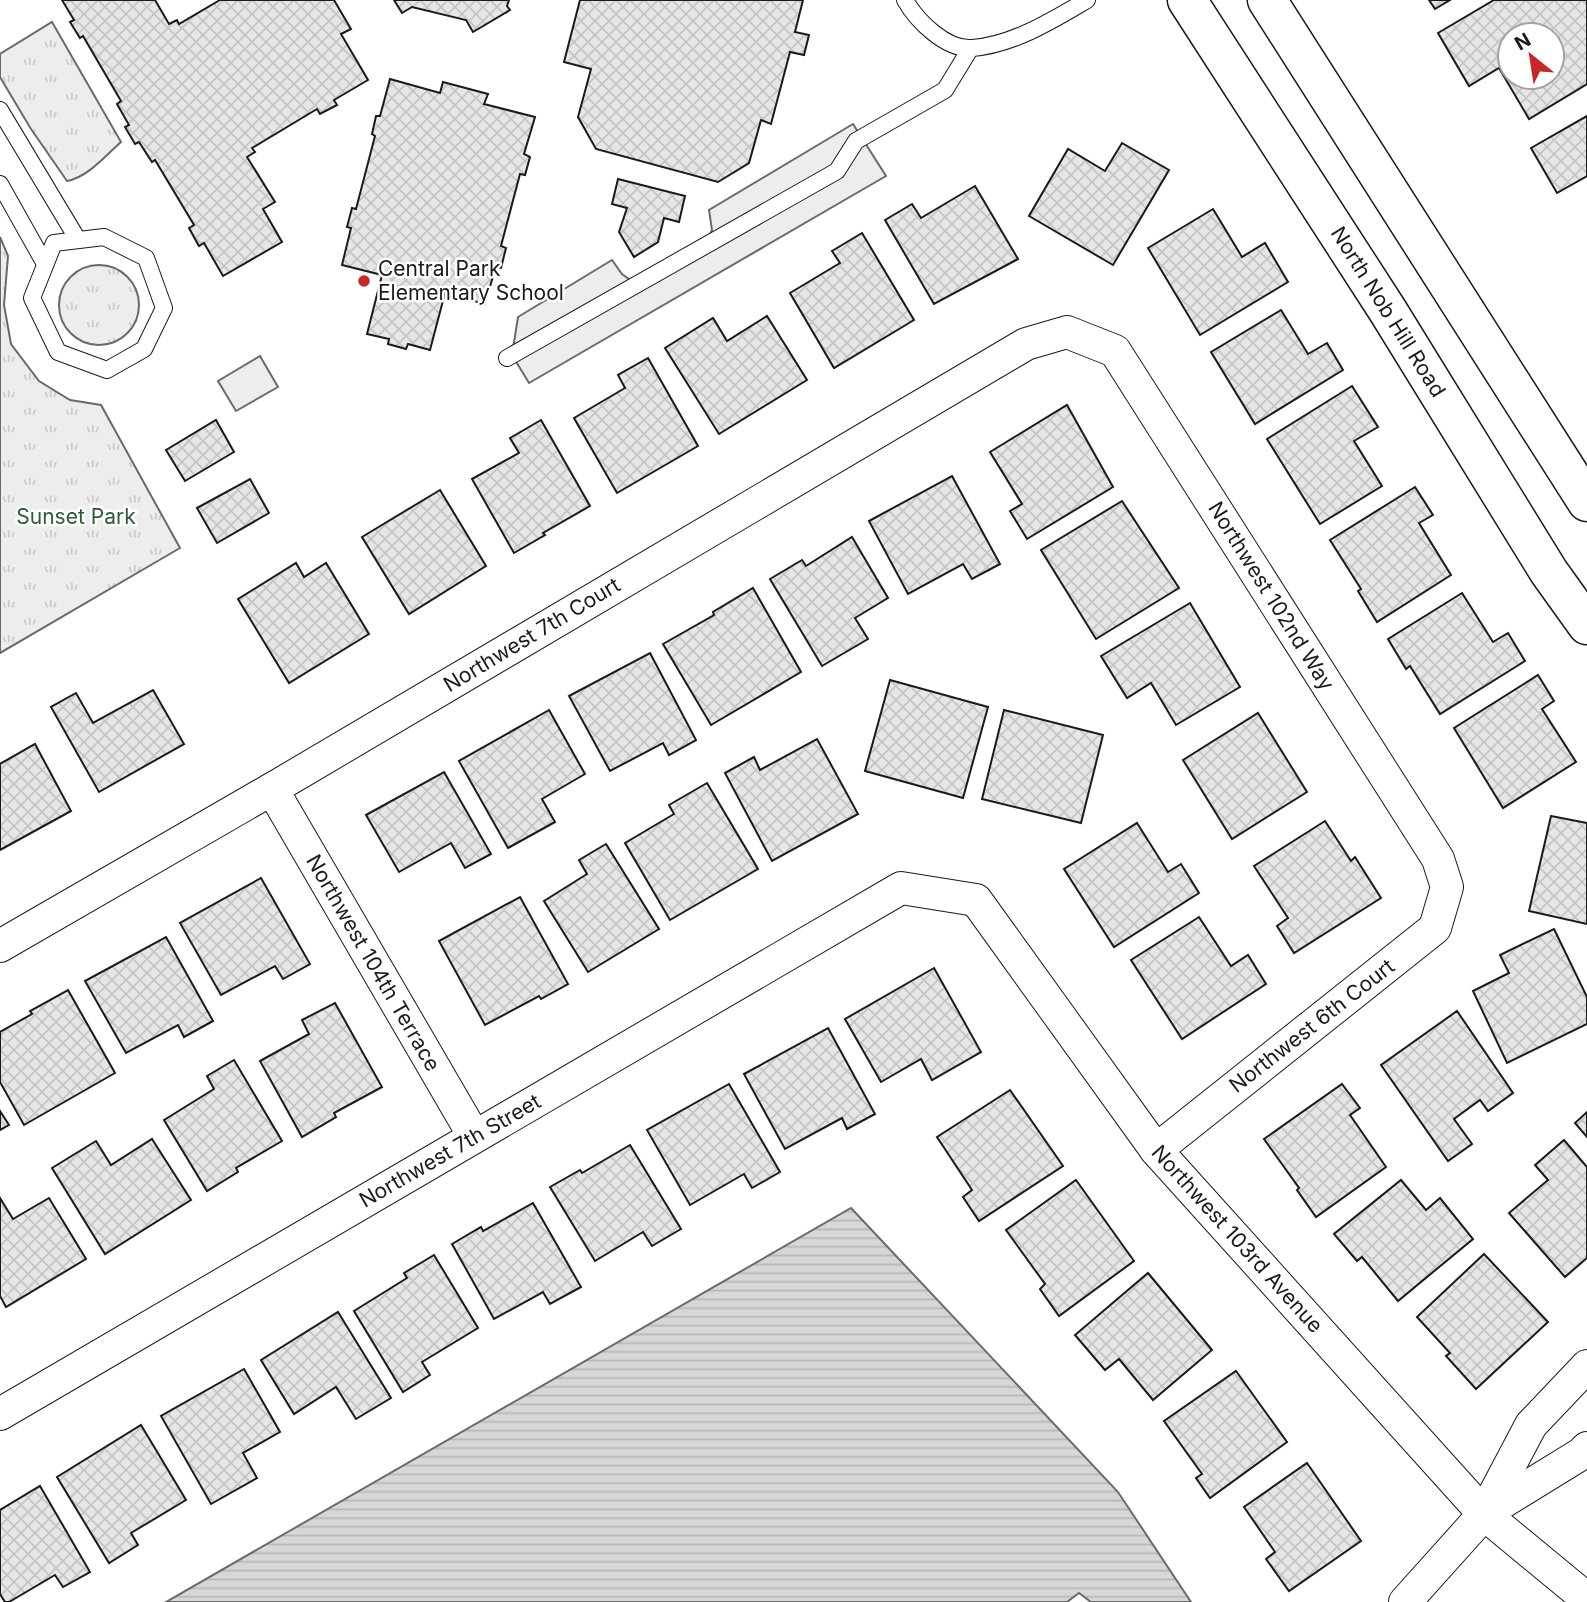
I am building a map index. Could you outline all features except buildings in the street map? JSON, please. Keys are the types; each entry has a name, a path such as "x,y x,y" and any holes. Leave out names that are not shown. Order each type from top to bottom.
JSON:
{"main road":[{"name":"North Nob Hill Road","path":"1187,0 1388,311 1549,572 1587,625"},
{"path":"1267,0 1587,502"}],"street":[{"name":"Northwest 7th Court","path":"0,946 272,789 1026,344 1067,332"},
{"name":"Northwest 102nd Way","path":"1067,332 1115,351 1438,859 1447,887"},
{"name":"Northwest 104th Terrace","path":"272,789 474,1136"},
{"name":"Northwest 6th Court","path":"1156,1150 1435,928 1447,887"},
{"name":"Northwest 7th Street","path":"0,1414 901,888"},
{"name":"Northwest 103rd Avenue","path":"901,888 976,900 1156,1150 1484,1514 1587,1599"},
{"path":"1405,1602 1484,1514 1531,1425 1587,1366"},
{"path":"1484,1514 1587,1448"}],"lane":[{"path":"905,0 939,39 970,49 1022,34 1048,23 1087,0"},
{"path":"507,358 837,171 856,141 945,90 970,49"},
{"path":"0,110 78,240"},
{"path":"0,184 46,264"},
{"path":"104,237 146,258 164,308 144,349 107,370 58,352 32,298 54,243 78,240 104,237"}],"green space":[{"path":"52,22 121,142 89,171 67,181 31,129 0,77 0,54"},
{"name":"Sunset Park","path":"0,237 8,256 4,305 11,344 39,381 70,400 101,405 180,548 0,653"},
{"path":"99,265 114,268 127,277 136,290 139,305 136,320 127,333 114,342 99,345 84,342 71,333 62,320 59,305 62,290 71,277 84,268"}],"shaded area":[{"path":"853,124 886,176 529,383 512,355 518,317 612,260 622,274 637,285 705,246 712,230 709,210"},
{"path":"260,356 278,387 236,411 218,381"},
{"path":"851,1208 1118,1492 1191,1602 1091,1602 1079,1593 1067,1602 166,1602"}],"place":[{"name":"Central Park Elementary School","path":"364,281"}]}
